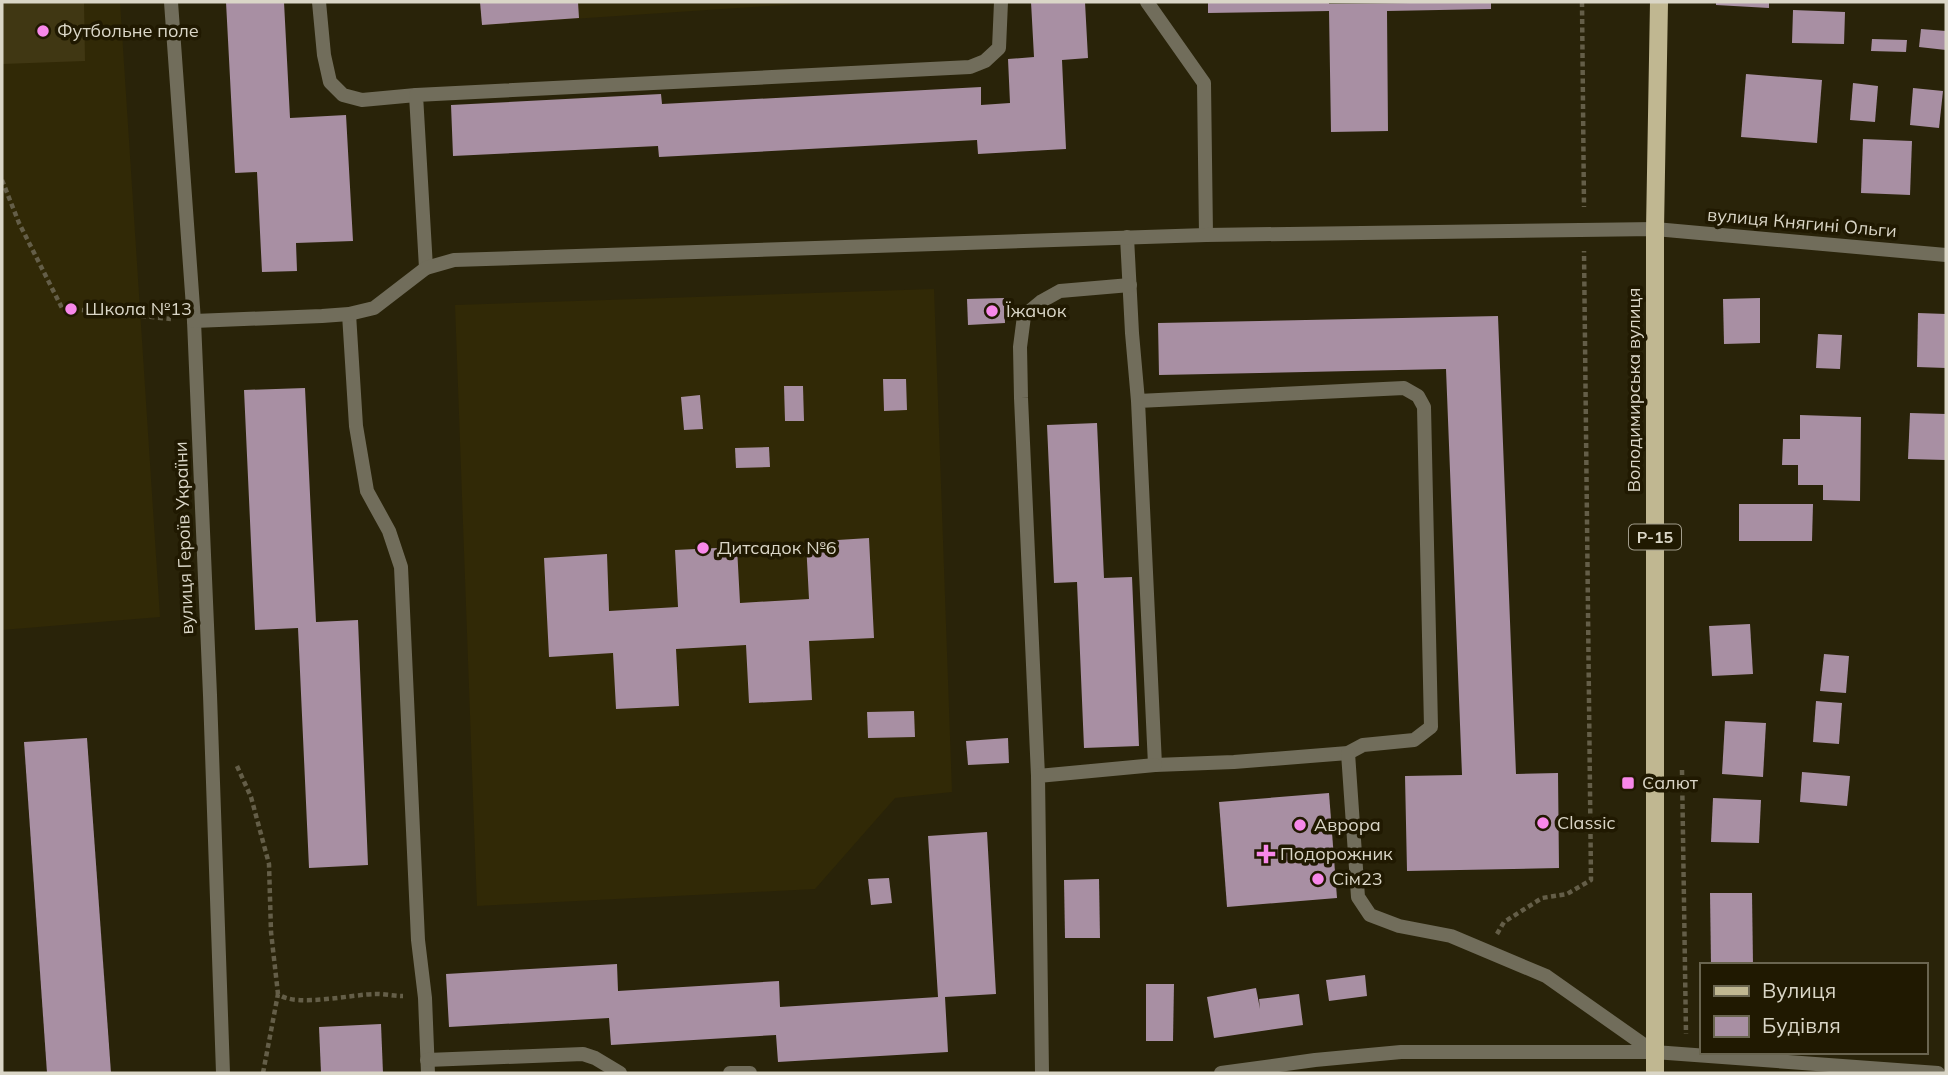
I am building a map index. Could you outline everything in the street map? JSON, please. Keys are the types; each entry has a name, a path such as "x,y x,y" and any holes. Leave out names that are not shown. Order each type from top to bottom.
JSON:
{"main road":[{"name":"Володимирська вулиця","path":"1655,1073 1655,229 1659,2"}],"street":[{"name":"вулиця Героїв України","path":"171,2 194,321 223,1073"},
{"path":"319,2 324,55 330,82 343,95 362,100 970,66 985,61 999,48 1001,2"},
{"path":"1147,2 1203,83 1206,235"},
{"path":"194,321 349,314 374,308 426,268 416,95"},
{"name":"вулиця Княгині Ольги","path":"426,268 454,260 1127,237 1655,229 1946,255"},
{"path":"1127,237 1138,401 1155,765"},
{"path":"1042,1073 1038,776 1020,346 1024,316 1060,291 1130,285"},
{"path":"349,314 356,426 367,491 389,531 401,567 418,940 425,998 428,1067 583,1054 620,1073"},
{"path":"1038,776 1155,765 1348,753 1363,745 1413,740 1431,727 1424,407 1418,396 1404,388 1138,401"},
{"path":"1348,753 1358,897 1370,915 1399,926 1451,936 1546,976 1654,1052"},
{"path":"1221,1073 1401,1052 1654,1052 1938,1073"},
{"path":"730,1073 750,1073"}],"path":[{"path":"1486,951 1504,922 1542,898 1567,894 1591,880 1582,2"},
{"path":"2,180 19,222 62,308 194,321"},
{"path":"233,758 251,797 269,863 271,932 278,994 262,1073"},
{"path":"278,994 284,999 335,999 374,994 425,998"}],"shaded area":[{"name":"Школа №13","path":"2,2 120,2 160,617 2,630"},
{"name":"Футбольне поле","path":"2,2 84,2 85,61 2,64"},
{"path":"480,2 830,2 482,25"},
{"name":"Дитсадок №6","path":"934,289 952,792 895,798 815,889 477,906 455,305"}],"building":[{"path":"226,2 284,2 290,118 346,115 353,241 296,243 297,271 262,272 257,172 235,173"},
{"path":"480,2 578,2 579,18 482,25"},
{"path":"1031,2 1085,2 1088,58 1062,60 1066,149 978,154 977,140 659,157 658,146 453,156 451,105 661,94 662,104 981,87 981,105 1010,103 1008,59 1034,57"},
{"path":"1208,2 1491,2 1491,9 1387,11 1388,131 1331,132 1329,11 1208,13"},
{"path":"1716,2 1769,2 1769,8 1716,5"},
{"path":"1793,10 1845,12 1844,44 1792,43"},
{"path":"1921,29 1946,31 1946,50 1919,47"},
{"path":"1872,39 1907,40 1906,52 1871,51"},
{"path":"1746,74 1822,80 1817,143 1741,137"},
{"path":"1853,83 1878,86 1875,122 1850,120"},
{"path":"1913,88 1943,91 1939,128 1910,125"},
{"path":"1863,139 1912,141 1910,195 1861,193"},
{"path":"1004,298 1005,323 968,325 967,299"},
{"path":"1760,298 1760,343 1724,344 1723,299"},
{"path":"1918,313 1946,314 1946,368 1917,367"},
{"path":"1498,316 1516,774 1558,773 1559,868 1407,871 1405,776 1462,775 1446,369 1159,375 1158,323"},
{"path":"1818,334 1842,335 1840,369 1816,368"},
{"path":"883,379 906,379 907,410 884,411"},
{"path":"784,386 803,386 804,421 785,421"},
{"path":"305,388 316,622 358,620 368,865 309,868 298,628 255,630 244,390"},
{"path":"700,395 703,429 684,430 681,397"},
{"path":"1910,413 1946,414 1946,460 1908,459"},
{"path":"1800,415 1861,417 1860,501 1823,500 1823,485 1798,485 1798,465 1782,465 1783,439 1800,439"},
{"path":"1097,423 1104,578 1132,577 1139,746 1084,748 1077,582 1054,583 1047,425"},
{"path":"769,447 770,467 736,468 735,448"},
{"path":"1739,504 1813,504 1812,541 1739,541"},
{"path":"869,538 874,638 809,641 812,700 749,703 746,645 676,649 679,706 616,709 613,653 549,657 544,558 607,554 609,611 678,607 675,550 737,547 740,603 809,599 806,542"},
{"path":"1750,624 1753,674 1712,676 1709,626"},
{"path":"1824,654 1849,656 1846,693 1820,691"},
{"path":"1816,701 1842,703 1839,744 1813,742"},
{"path":"914,711 915,737 868,738 867,712"},
{"path":"1725,721 1766,723 1763,777 1722,774"},
{"path":"87,738 111,1073 47,1073 24,742"},
{"path":"1008,738 1009,763 968,765 966,741"},
{"path":"1802,772 1850,776 1847,806 1800,802"},
{"path":"1329,793 1337,898 1227,907 1219,802"},
{"path":"1713,798 1761,800 1759,843 1711,842"},
{"path":"987,832 996,994 945,997 948,1052 778,1062 776,1035 611,1045 609,1018 449,1027 446,974 617,964 618,991 779,981 780,1007 938,997 928,836"},
{"path":"889,878 892,903 871,905 868,879"},
{"path":"1099,879 1100,938 1065,938 1064,880"},
{"path":"1710,893 1752,893 1753,963 1711,963"},
{"path":"1365,975 1367,996 1329,1001 1326,980"},
{"path":"1146,984 1174,984 1173,1041 1146,1041"},
{"path":"1256,988 1260,1009 1259,999 1299,994 1303,1025 1214,1038 1207,997"},
{"path":"381,1024 383,1073 321,1073 319,1027"}],"place":[{"name":"Футбольне поле","path":"43,31"},
{"name":"Школа №13","path":"71,309"},
{"name":"Їжачок","path":"992,311"},
{"name":"Дитсадок №6","path":"703,548"},
{"name":"Салют","path":"1628,783"},
{"name":"Classic","path":"1543,823"},
{"name":"Аврора","path":"1300,825"},
{"name":"Подорожник","path":"1266,854"},
{"name":"Сім23","path":"1318,879"}]}
